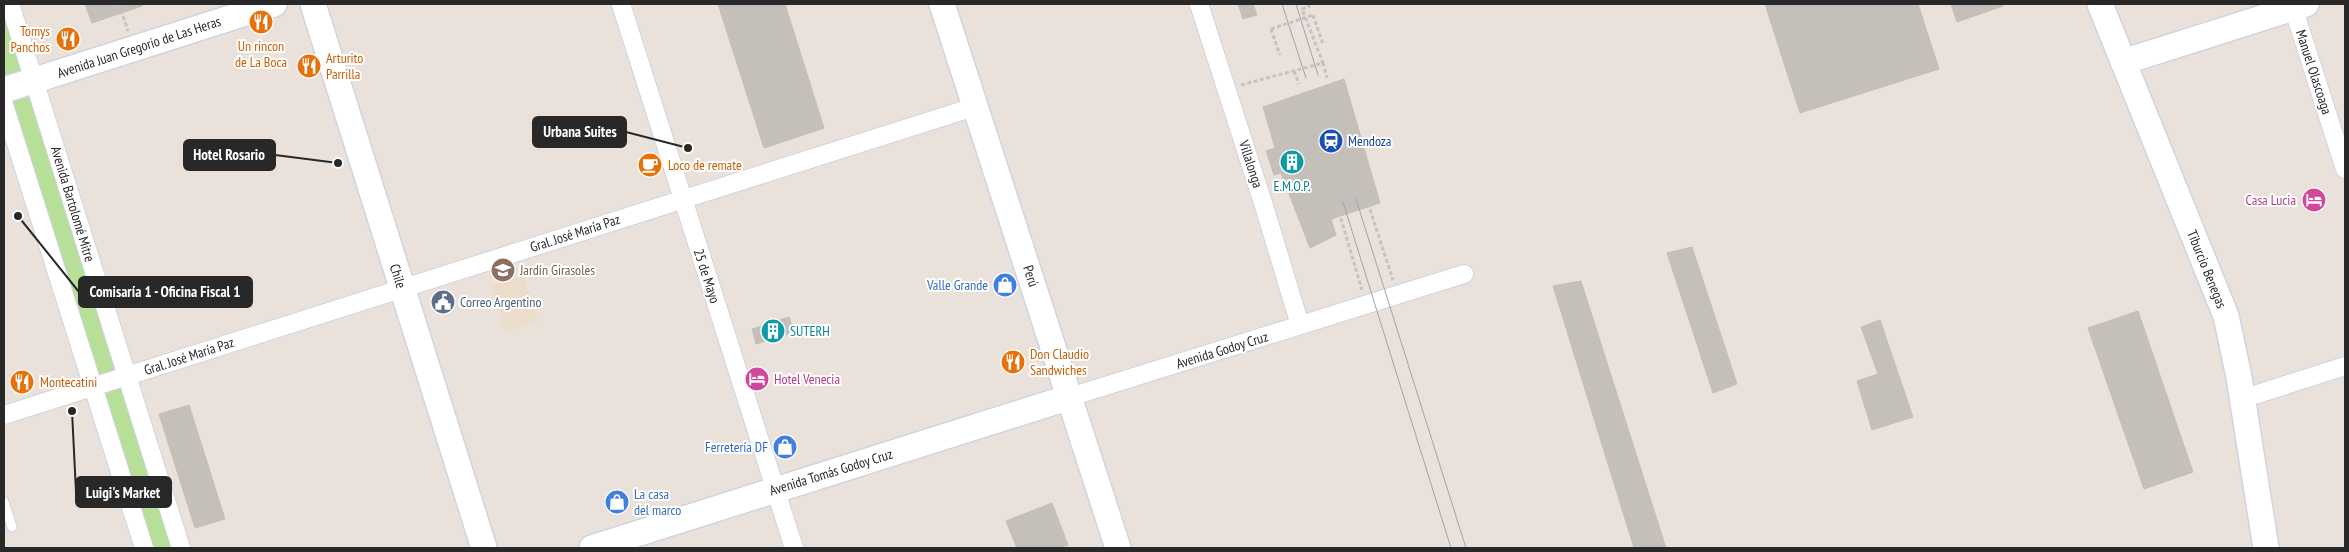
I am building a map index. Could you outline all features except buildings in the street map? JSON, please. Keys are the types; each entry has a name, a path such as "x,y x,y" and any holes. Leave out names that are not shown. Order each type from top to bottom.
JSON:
{"main road":[{"name":"Avenida Juan Gregorio de Las Heras","path":"4,90 274,4"},
{"name":"Chile","path":"313,4 484,548"},
{"name":"Perú","path":"942,4 1118,548"},
{"name":"Tiburcio Benegas","path":"2100,4 2226,316 2242,399 2266,548"},
{"path":"2123,62 2297,5"},
{"name":"Avenida Tomás Godoy Cruz","path":"592,548 1070,397"}],"street":[{"name":"Avenida Bartolomé Mitre","path":"10,4 181,548"},
{"name":"25 de Mayo","path":"621,4 794,548"},
{"name":"Villalonga","path":"1199,4 1264,206 1300,326"},
{"name":"Manuel Olascoaga","path":"2297,5 2345,169"},
{"path":"4,105 144,548"},
{"name":"Gral. José María Paz","path":"4,415 974,107"},
{"name":"Avenida Godoy Cruz","path":"1070,397 1464,274"},
{"path":"2242,399 2345,366"}],"lane":[{"path":"4,502 12,528"}],"path":[{"path":"119,4 133,48"},
{"path":"1308,4 1309,7 1302,9 1327,78"},
{"path":"1280,55 1272,29 1313,15 1322,44"},
{"path":"1226,89 1323,63"},
{"path":"1294,71 1299,84"},
{"path":"1364,191 1398,295"},
{"path":"1334,198 1370,304"},
{"path":"1339,212 1368,203"}],"shaded area":[{"path":"523,275 538,320 505,331 490,286"}],"green space":[{"path":"4,4 181,548 144,548 4,105"}],"tram line":[{"path":"1282,4 1306,78"},
{"path":"1296,4 1318,75"},
{"path":"1356,199 1466,548"},
{"path":"1343,202 1451,548"}],"place":[{"name":"Un rincon de La Boca","path":"261,22"},
{"name":"Tomys Panchos","path":"68,39"},
{"name":"Arturito Parrilla","path":"309,66"},
{"name":"Mendoza","path":"1331,141"},
{"name":"Urbana Suites","path":"688,148"},
{"name":"E.M.O.P.","path":"1292,162"},
{"name":"Hotel Rosario","path":"338,163"},
{"name":"Loco de remate","path":"650,165"},
{"name":"Casa Lucia","path":"2314,200"},
{"name":"Comisaría 1 - Oficina Fiscal 1","path":"18,216"},
{"name":"Jardín Girasoles","path":"503,270"},
{"name":"Valle Grande","path":"1005,285"},
{"name":"Correo Argentino","path":"443,302"},
{"name":"SUTERH","path":"773,331"},
{"name":"Don Claudio Sandwiches","path":"1013,362"},
{"name":"Hotel Venecia","path":"757,379"},
{"name":"Montecatini","path":"22,382"},
{"name":"Luigi's Market","path":"72,411"},
{"name":"Ferretería DF","path":"785,447"},
{"name":"La casa del marco","path":"617,502"}]}
